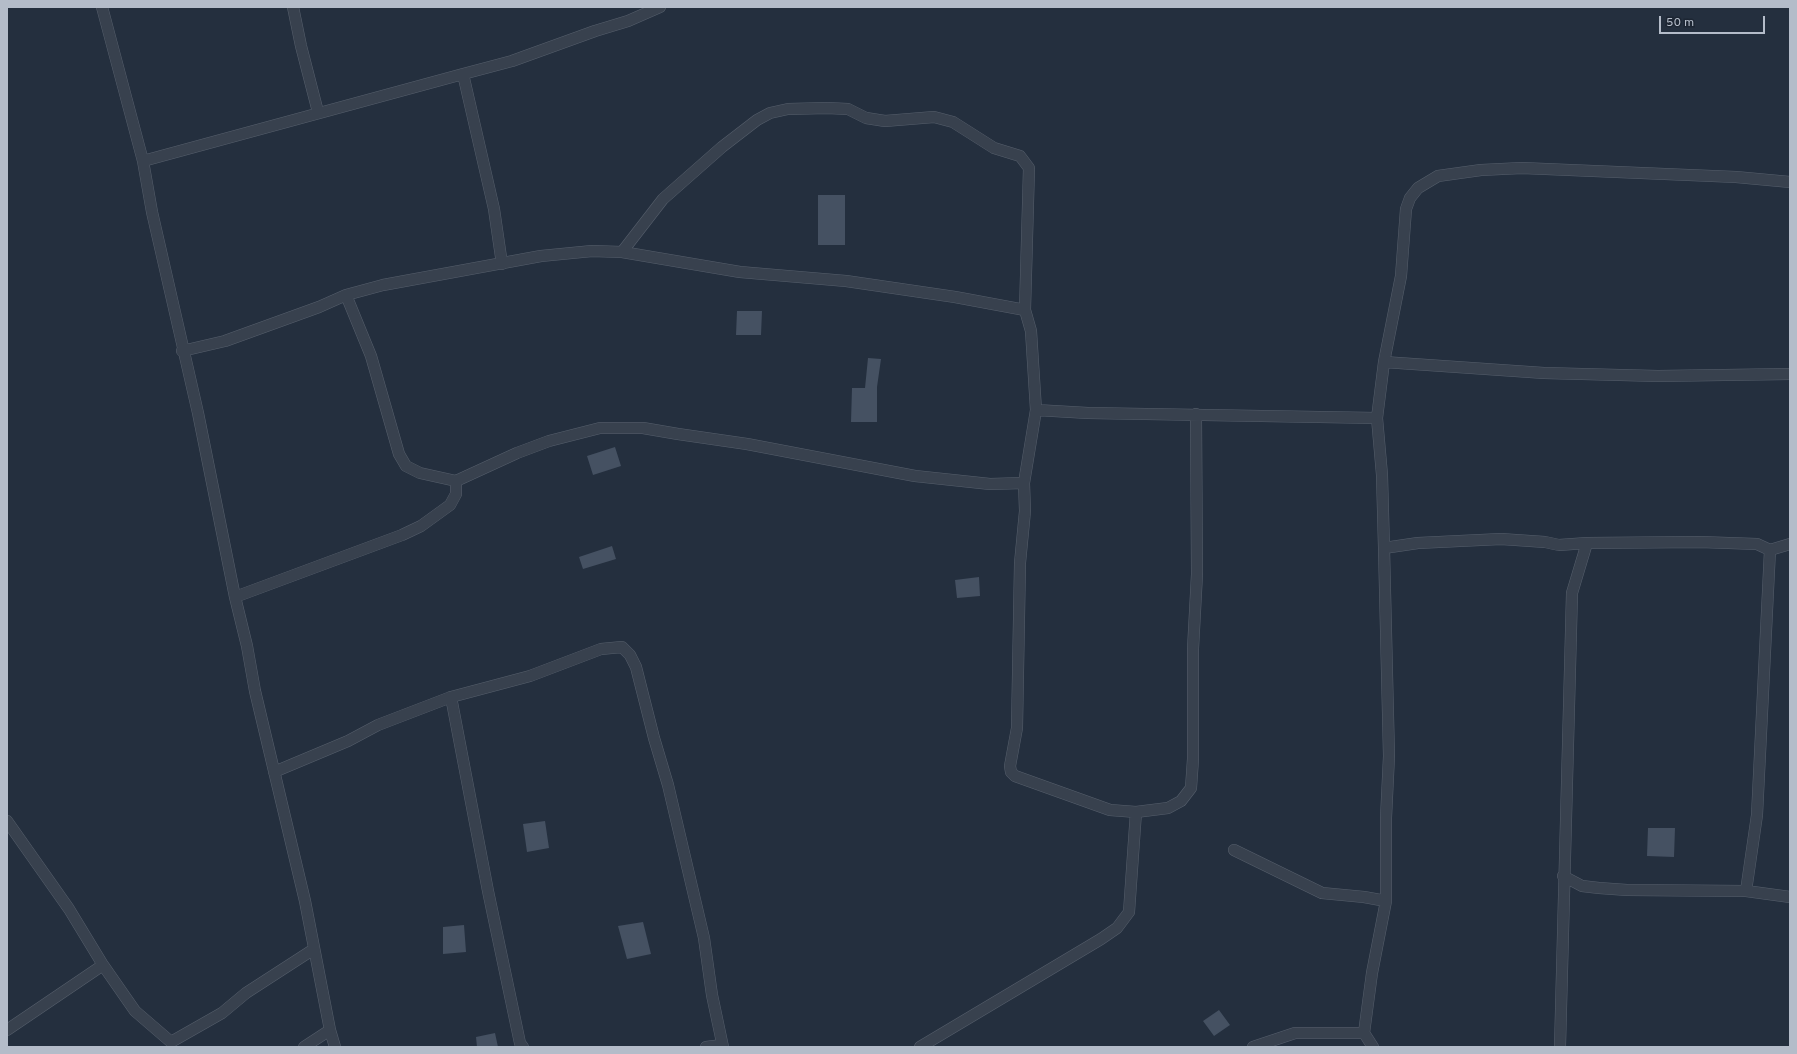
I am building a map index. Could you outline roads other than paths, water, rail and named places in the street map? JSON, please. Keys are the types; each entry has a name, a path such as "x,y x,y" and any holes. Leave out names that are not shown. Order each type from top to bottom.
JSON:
{"street":[{"path":"102,7 144,161 152,212 217,502 274,772 305,901 330,1030 335,1047"},
{"path":"293,7 301,46 318,112"},
{"path":"144,161 318,112 512,61 594,31 628,21 660,7"},
{"path":"463,74 494,209 502,264"},
{"path":"622,252 663,199 722,147 757,120 770,113 788,109 821,108 848,109 866,118 885,121 934,117 953,122 994,148 1020,156 1029,168 1025,310 1031,332 1036,410 1024,483 1025,511 1020,563 1017,728 1010,766 1011,772 1014,776 1110,810 1136,812 1168,808 1181,801 1191,788 1193,759 1193,649 1197,574 1196,414"},
{"path":"1373,1047 1364,1033 1372,973 1386,901 1386,818 1389,756 1382,475 1377,418 1384,362 1400,276 1406,210 1410,198 1418,188 1438,176 1481,170 1522,168 1736,177 1790,182"},
{"path":"182,351 225,341 319,307 346,295 445,273 476,270 541,256 577,253 622,252 740,272 846,281 931,293 1025,310"},
{"path":"346,295 371,356 399,454 406,466 420,473 456,481 517,453 549,441 600,428 643,428 747,444 915,476 990,484 1024,483"},
{"path":"1384,362 1544,373 1658,376 1790,374"},
{"path":"1036,410 1377,418"},
{"path":"236,597 402,535 421,526 440,514 450,505 456,494 456,481"},
{"path":"1384,548 1418,543 1501,539 1545,542 1559,545 1588,543 1700,542 1757,544 1770,550 1790,544"},
{"path":"1560,1047 1564,896 1563,876 1572,593 1588,543"},
{"path":"1746,890 1757,815 1770,550"},
{"path":"274,772 348,741 378,725 451,697 530,676 601,649 622,647 630,655 636,667 654,738 668,784 704,938 712,995 723,1046 706,1047"},
{"path":"451,697 490,899 520,1042 523,1047"},
{"path":"920,1047 1117,928 1129,912 1136,812"},
{"path":"7,821 68,909 103,965 135,1011 172,1044 222,1013 246,993 314,949"},
{"path":"1234,850 1322,893 1364,897 1386,901"},
{"path":"1563,876 1582,886 1627,890 1746,890 1790,897"},
{"path":"1564,896 1582,886"},
{"path":"7,1030 103,965"},
{"path":"304,1047 330,1030"},
{"path":"1253,1047 1295,1033 1364,1033"}]}
